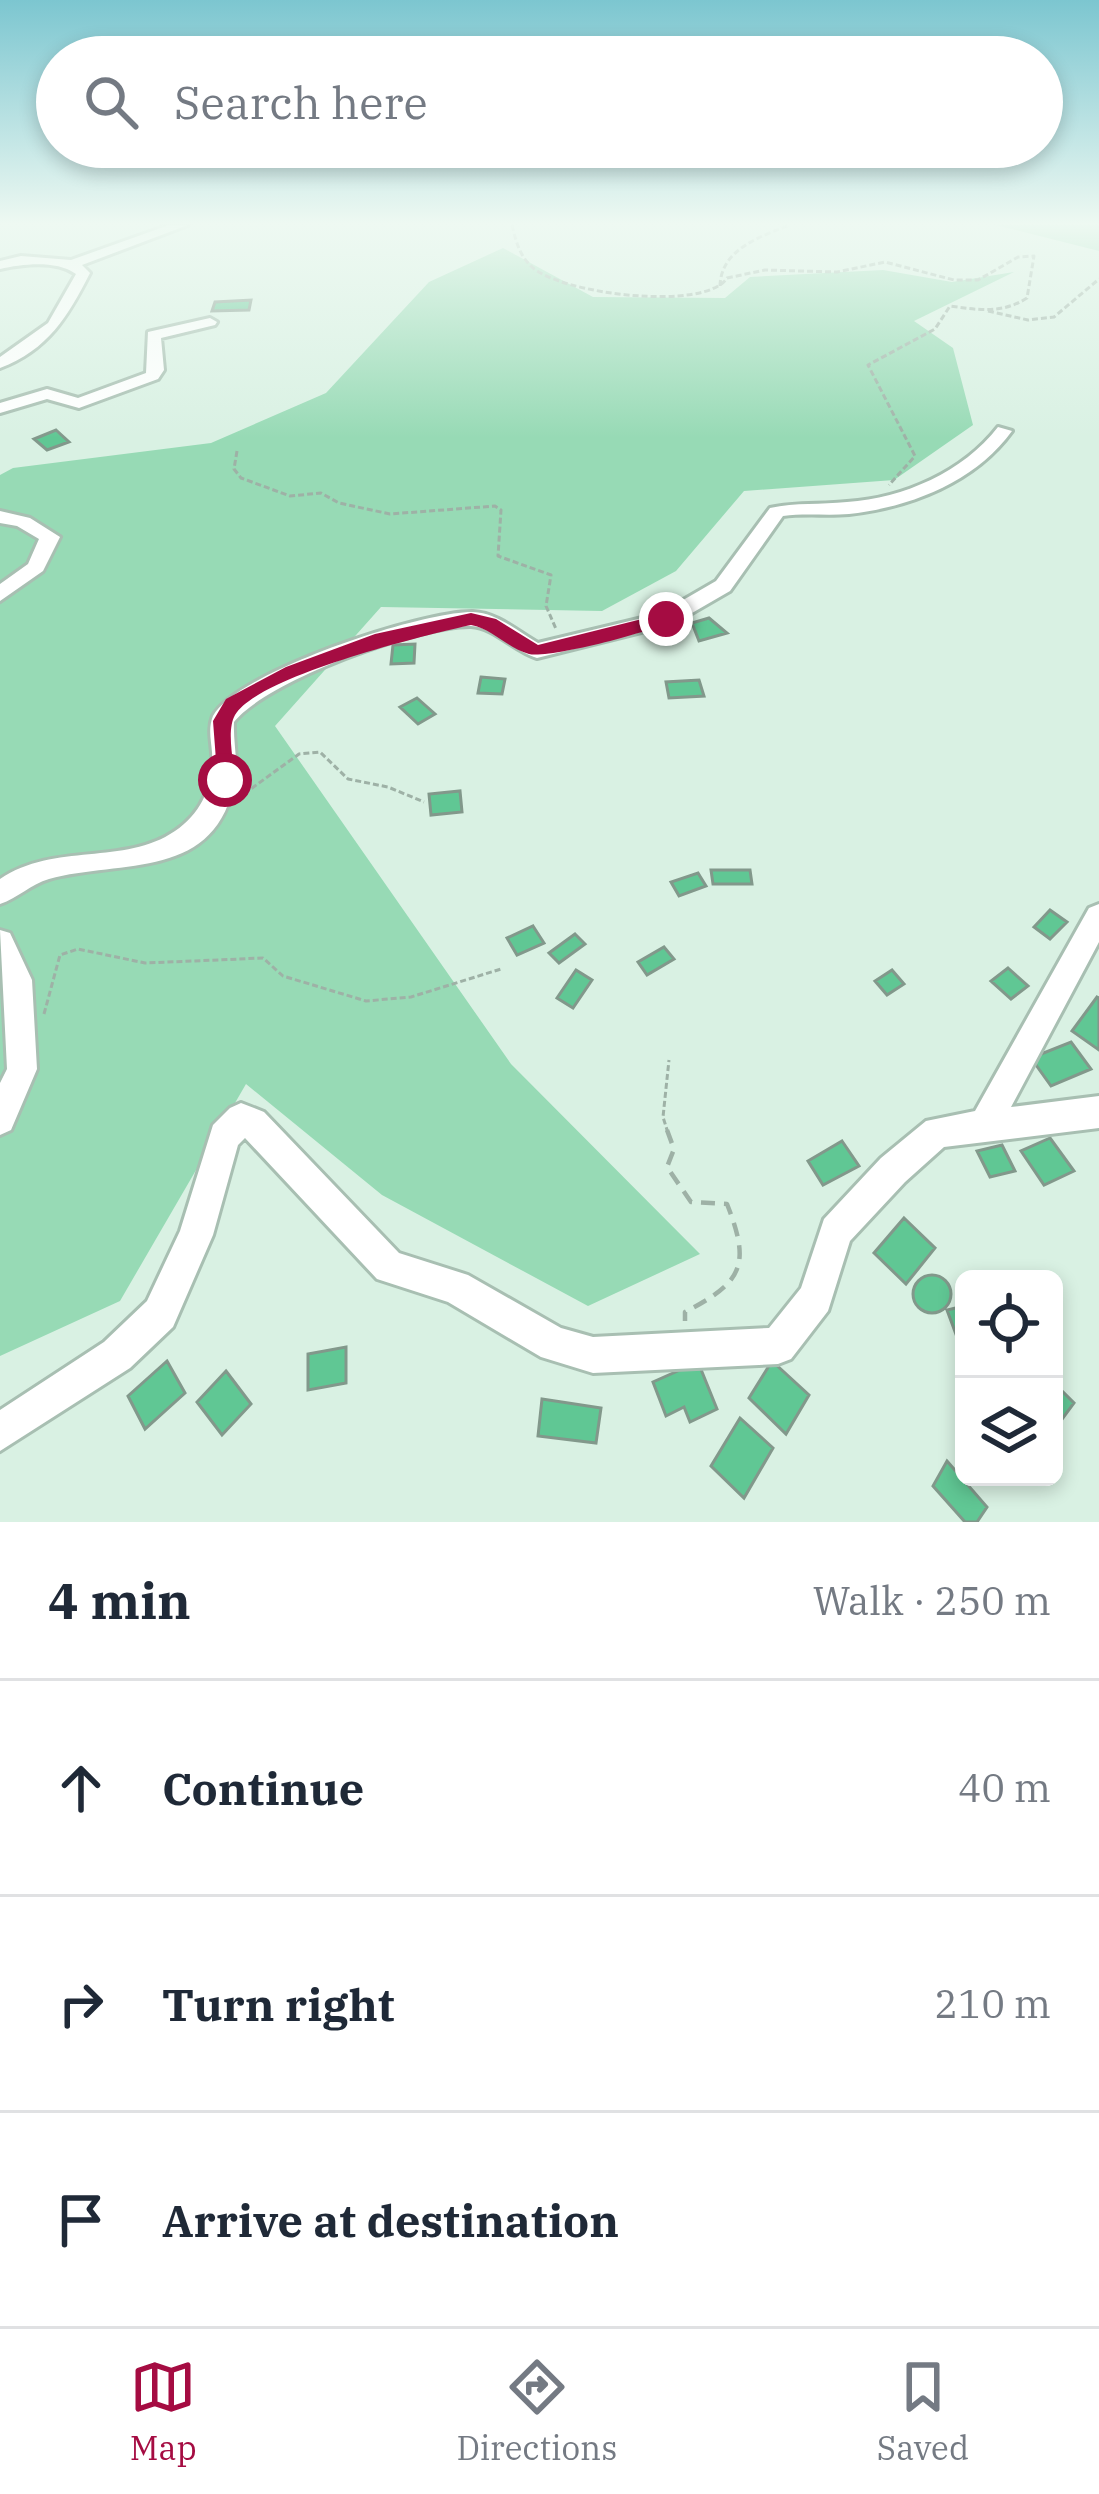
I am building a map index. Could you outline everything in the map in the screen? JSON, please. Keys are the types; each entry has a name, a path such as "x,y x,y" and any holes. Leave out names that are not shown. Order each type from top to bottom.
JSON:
{"street":[{"path":"0,363 56,330 68,311 68,296"},
{"path":"0,408 46,394 79,403 152,376 157,370 153,335 210,322"},
{"path":"0,893 22,874 53,865 133,856 176,844 206,821 225,780 222,721 233,704 293,672 381,638 471,619 490,623 537,651 666,619 723,586 777,512 865,506 970,467 994,447 1004,430"},
{"path":"0,518 50,537 50,544 36,567 0,594"},
{"path":"982,1128 1099,916"},
{"path":"0,942 19,980 22,1069 0,1119"},
{"path":"0,1432 117,1355 160,1314 196,1235 224,1136 241,1119 253,1123 389,1267 456,1287 554,1344 593,1354 778,1346 814,1298 836,1231 937,1132 1099,1112"}],"path":[{"path":"986,311 1015,308 1027,296"},
{"path":"865,506 915,457 868,364 935,329 950,306 1025,322 1052,321 1079,296"},
{"path":"237,451 234,469 241,478 290,496 321,493 339,503 389,514 495,506 501,510 498,556 551,575 547,606 561,648"},
{"path":"206,821 298,754 320,752 348,779 388,787 424,802"},
{"path":"43,1024 49,983 60,956 78,949 98,958 144,961 262,958 283,976 366,1001 411,997 500,969"},
{"path":"669,1060 663,1117 674,1149 667,1167 691,1202 727,1204 742,1237 739,1273 728,1291 685,1312 687,1352"}],"green space":[{"path":"416,296 965,296 914,321 953,348 973,425 894,480 744,491 676,571 602,611 381,607 275,726 511,1064 700,1254 588,1306 382,1195 246,1084 120,1301 0,1356 0,475 13,468 211,443 326,393"}],"building":[{"path":"251,300 249,310 212,311 215,302"},
{"path":"56,430 69,442 47,450 34,439"},
{"path":"709,618 727,633 699,641 692,623"},
{"path":"415,644 414,663 391,664 393,645"},
{"path":"481,677 505,679 502,694 478,693"},
{"path":"699,680 704,696 669,698 666,682"},
{"path":"417,698 435,714 418,724 400,707"},
{"path":"460,791 462,812 431,815 429,794"},
{"path":"711,870 750,870 752,884 713,884"},
{"path":"698,873 706,886 679,896 671,882"},
{"path":"1050,910 1067,922 1050,939 1034,927"},
{"path":"533,926 544,943 517,955 507,938"},
{"path":"575,934 585,944 559,963 549,953"},
{"path":"664,947 674,959 647,975 638,962"},
{"path":"1008,968 1028,986 1011,999 991,981"},
{"path":"576,970 592,980 573,1008 557,998"},
{"path":"892,970 904,984 887,995 875,981"},
{"path":"1099,998 1099,1050 1072,1031"},
{"path":"1071,1042 1091,1069 1051,1086 1031,1058"},
{"path":"1050,1138 1074,1171 1044,1185 1021,1151"},
{"path":"842,1141 859,1166 823,1185 808,1161"},
{"path":"1002,1145 1015,1171 990,1177 977,1151"},
{"path":"904,1218 935,1248 906,1284 874,1253"},
{"path":"932,1275 945,1281 951,1294 945,1307 932,1313 919,1307 913,1294 919,1281"},
{"path":"955,1308 955,1332 947,1310"},
{"path":"346,1347 346,1383 308,1390 308,1354"},
{"path":"167,1361 185,1393 145,1429 128,1396"},
{"path":"772,1361 809,1395 786,1434 749,1398"},
{"path":"698,1362 717,1409 690,1422 684,1407 666,1416 653,1382"},
{"path":"226,1371 251,1404 222,1435 197,1402"},
{"path":"1063,1392 1074,1403 1063,1418"},
{"path":"542,1399 601,1408 596,1443 538,1436"},
{"path":"740,1418 773,1448 744,1498 711,1466"},
{"path":"947,1461 955,1470 955,1486 969,1486 987,1507 977,1522 965,1522 933,1486"}],"route":[{"path":"225,780 222,721 233,704 293,672 381,638 471,619 490,623 537,651 666,619"}]}
